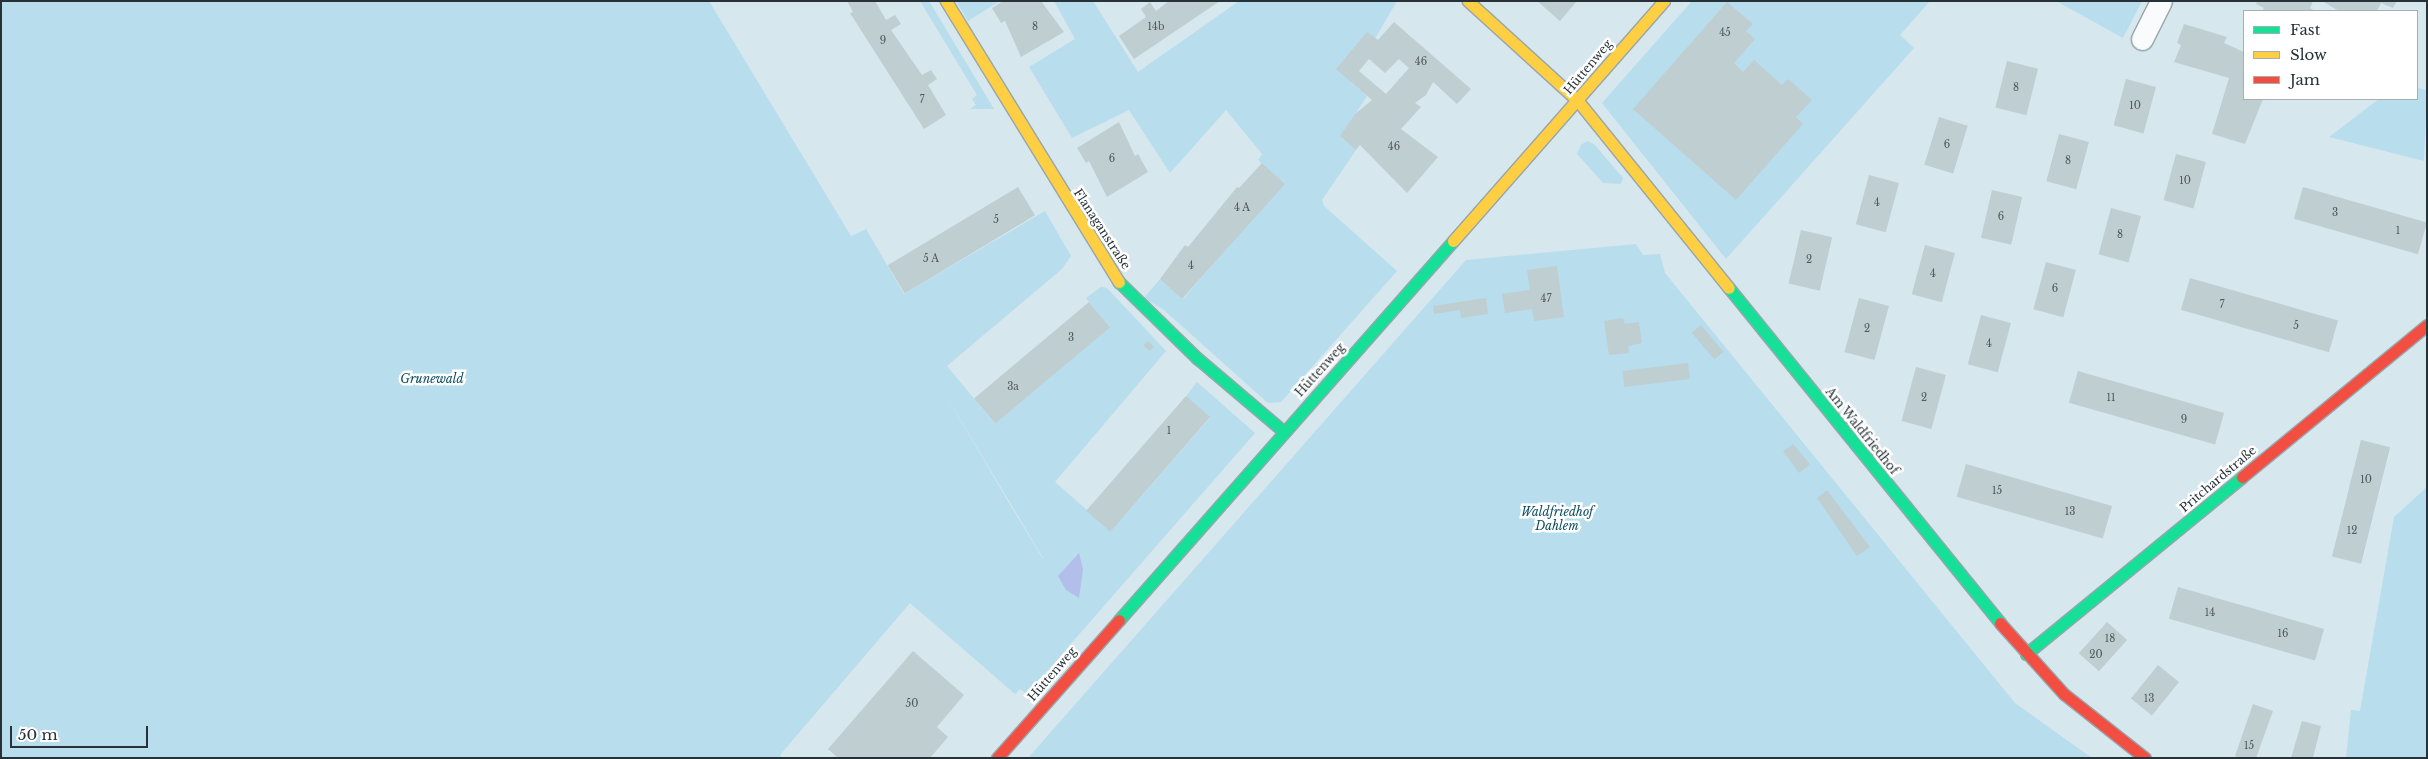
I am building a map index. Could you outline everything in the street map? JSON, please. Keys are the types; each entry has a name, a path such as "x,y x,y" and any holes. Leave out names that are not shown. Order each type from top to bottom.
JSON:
{"street":[{"name":"Flanaganstraße","path":"946,1 1107,266 1122,286 1197,358 1283,431"},
{"name":"Am Waldfriedhof","path":"1468,1 1578,101 1716,276 2026,654 2064,694 2145,758"},
{"name":"Hüttenweg","path":"997,758 1235,491 1283,431 1578,101 1664,1"},
{"path":"2142,39 2162,1"},
{"name":"Pritchardstraße","path":"2026,654 2427,325"}],"green space":[{"name":"Grunewald","path":"1,1 709,1 851,236 866,229 904,294 1045,211 1071,256 1062,269 947,366 995,424 1110,327 1086,298 1101,287 1107,288 1166,351 1055,482 1111,531 1210,418 1186,396 1197,382 1255,433 1027,694 1020,689 1015,694 910,603 780,755 783,758 1,758","holes":["938,382 1043,558 1009,503"]},
{"path":"920,1 929,1 994,109 970,109 976,105 972,99 977,95"},
{"path":"956,1 1000,1 968,21"},
{"path":"1054,1 1093,1 1138,72 1239,1 1397,1 1350,81 1367,96 1341,136 1356,150 1322,200 1324,206 1397,271 1281,402 1268,403 1164,310 1144,298 1160,279 1183,299 1284,183 1258,160 1262,154 1226,110 1170,173 1129,110 1072,138 1029,67 1075,39"},
{"path":"1692,1 1930,1 1900,35 1914,48 1726,259 1602,103"},
{"path":"2056,1 2142,1 2123,38"},
{"path":"2418,88 2427,90 2424,161 2329,137 2378,100 2418,100"},
{"path":"1587,141 1594,144 1623,178 1621,184 1603,183 1577,154 1581,145"},
{"name":"Waldfriedhof Dahlem","path":"1636,244 1643,255 1660,254 1665,273 2015,703 2092,758 1028,758 1466,260"},
{"path":"2427,487 2427,758 2346,758 2351,710 2360,711 2394,517"}],"shaded area":[{"path":"1079,553 1083,569 1079,598 1066,590 1058,576"}],"building":[{"path":"847,1 875,1 886,20 895,15 901,24 891,30 922,75 931,70 937,79 928,85 946,115 924,129 850,13 853,12"},
{"path":"1003,1 1041,1 1064,32 1021,57 1005,21 1001,23 992,8"},
{"path":"1169,1 1220,1 1134,59 1119,36 1146,17 1141,9 1150,2 1156,11"},
{"path":"1537,1 1577,1 1560,21"},
{"path":"2257,1 2313,1 2310,8 2313,10 2263,10 2264,8 2256,4"},
{"path":"2322,1 2397,1 2393,8 2381,3 2378,10 2337,10"},
{"path":"1727,2 1753,24 1746,31 1755,39 1734,63 1743,72 1754,60 1782,85 1788,79 1812,100 1796,117 1803,124 1736,200 1633,109"},
{"path":"1394,22 1471,89 1457,104 1433,82 1426,95 1415,103 1421,107 1401,129 1438,157 1407,193 1360,145 1356,150 1340,136 1355,114 1372,100 1336,69 1367,32 1378,40","holes":["1369,59 1385,73 1399,59 1409,68 1386,94 1359,71"]},
{"path":"2184,24 2227,37 2224,43 2243,52 2243,100 2263,100 2245,144 2212,134 2229,78 2174,62 2181,45 2177,43"},
{"path":"2007,61 2038,69 2026,115 1995,108"},
{"path":"2126,79 2156,87 2144,133 2114,125"},
{"path":"1939,117 1968,126 1953,174 1924,165"},
{"path":"1119,122 1135,156 1138,154 1148,172 1107,197 1089,161 1086,163 1077,148"},
{"path":"2059,134 2089,142 2076,189 2046,181"},
{"path":"2176,154 2206,162 2194,208 2164,200"},
{"path":"1262,163 1285,184 1182,299 1160,279 1185,245 1188,247 1237,187 1239,188"},
{"path":"1869,175 1899,183 1886,232 1856,224"},
{"path":"1018,187 1035,215 905,294 888,265"},
{"path":"2303,187 2427,223 2418,254 2294,219"},
{"path":"1992,190 2022,197 2011,245 1981,238"},
{"path":"2111,208 2141,216 2129,262 2099,254"},
{"path":"1801,230 1832,237 1820,291 1789,284"},
{"path":"1925,245 1955,253 1942,302 1912,294"},
{"path":"2046,262 2076,270 2063,317 2033,309"},
{"path":"1557,266 1564,317 1534,321 1532,309 1505,313 1502,294 1530,290 1527,270"},
{"path":"2190,278 2338,320 2329,352 2181,310"},
{"path":"1486,298 1488,314 1461,318 1460,310 1434,314 1433,306"},
{"path":"1859,298 1889,306 1874,360 1845,352"},
{"path":"1089,302 1110,327 995,424 974,398"},
{"path":"1981,315 2011,323 1998,372 1968,364"},
{"path":"1623,318 1625,324 1639,322 1642,343 1628,346 1629,353 1609,355 1604,321"},
{"path":"1701,325 1723,352 1714,360 1692,333"},
{"path":"1148,341 1154,347 1149,351 1144,345"},
{"path":"1688,363 1690,379 1624,387 1622,371"},
{"path":"1916,367 1946,375 1931,429 1902,421"},
{"path":"2078,371 2224,413 2215,445 2069,403"},
{"path":"1186,396 1210,417 1110,532 1086,511"},
{"path":"2361,440 2390,447 2361,564 2332,556"},
{"path":"1793,444 1810,464 1799,473 1783,451"},
{"path":"1966,464 2112,506 2103,539 1957,497"},
{"path":"1827,490 1870,547 1857,556 1817,498"},
{"path":"2178,587 2324,629 2315,661 2169,619"},
{"path":"2107,622 2127,640 2099,671 2079,653"},
{"path":"913,651 964,695 937,727 948,737 930,758 838,758 828,749"},
{"path":"2158,665 2179,682 2152,715 2131,698"},
{"path":"2253,704 2273,711 2256,758 2241,758 2235,756"},
{"path":"2302,721 2321,726 2313,758 2291,758"}],"traffic: fast":[{"path":"1119,620 1453,241"},
{"path":"1119,282 1197,358 1283,431"},
{"path":"1729,288 2000,623"},
{"path":"2026,654 2242,477"}],"traffic: slow":[{"path":"946,1 1119,282"},
{"path":"1468,1 1578,101 1729,288"},
{"path":"1453,241 1664,1"}],"traffic: jam":[{"path":"2242,477 2427,325"},
{"path":"997,758 1119,620"},
{"path":"2000,623 2064,694 2145,758"}]}
